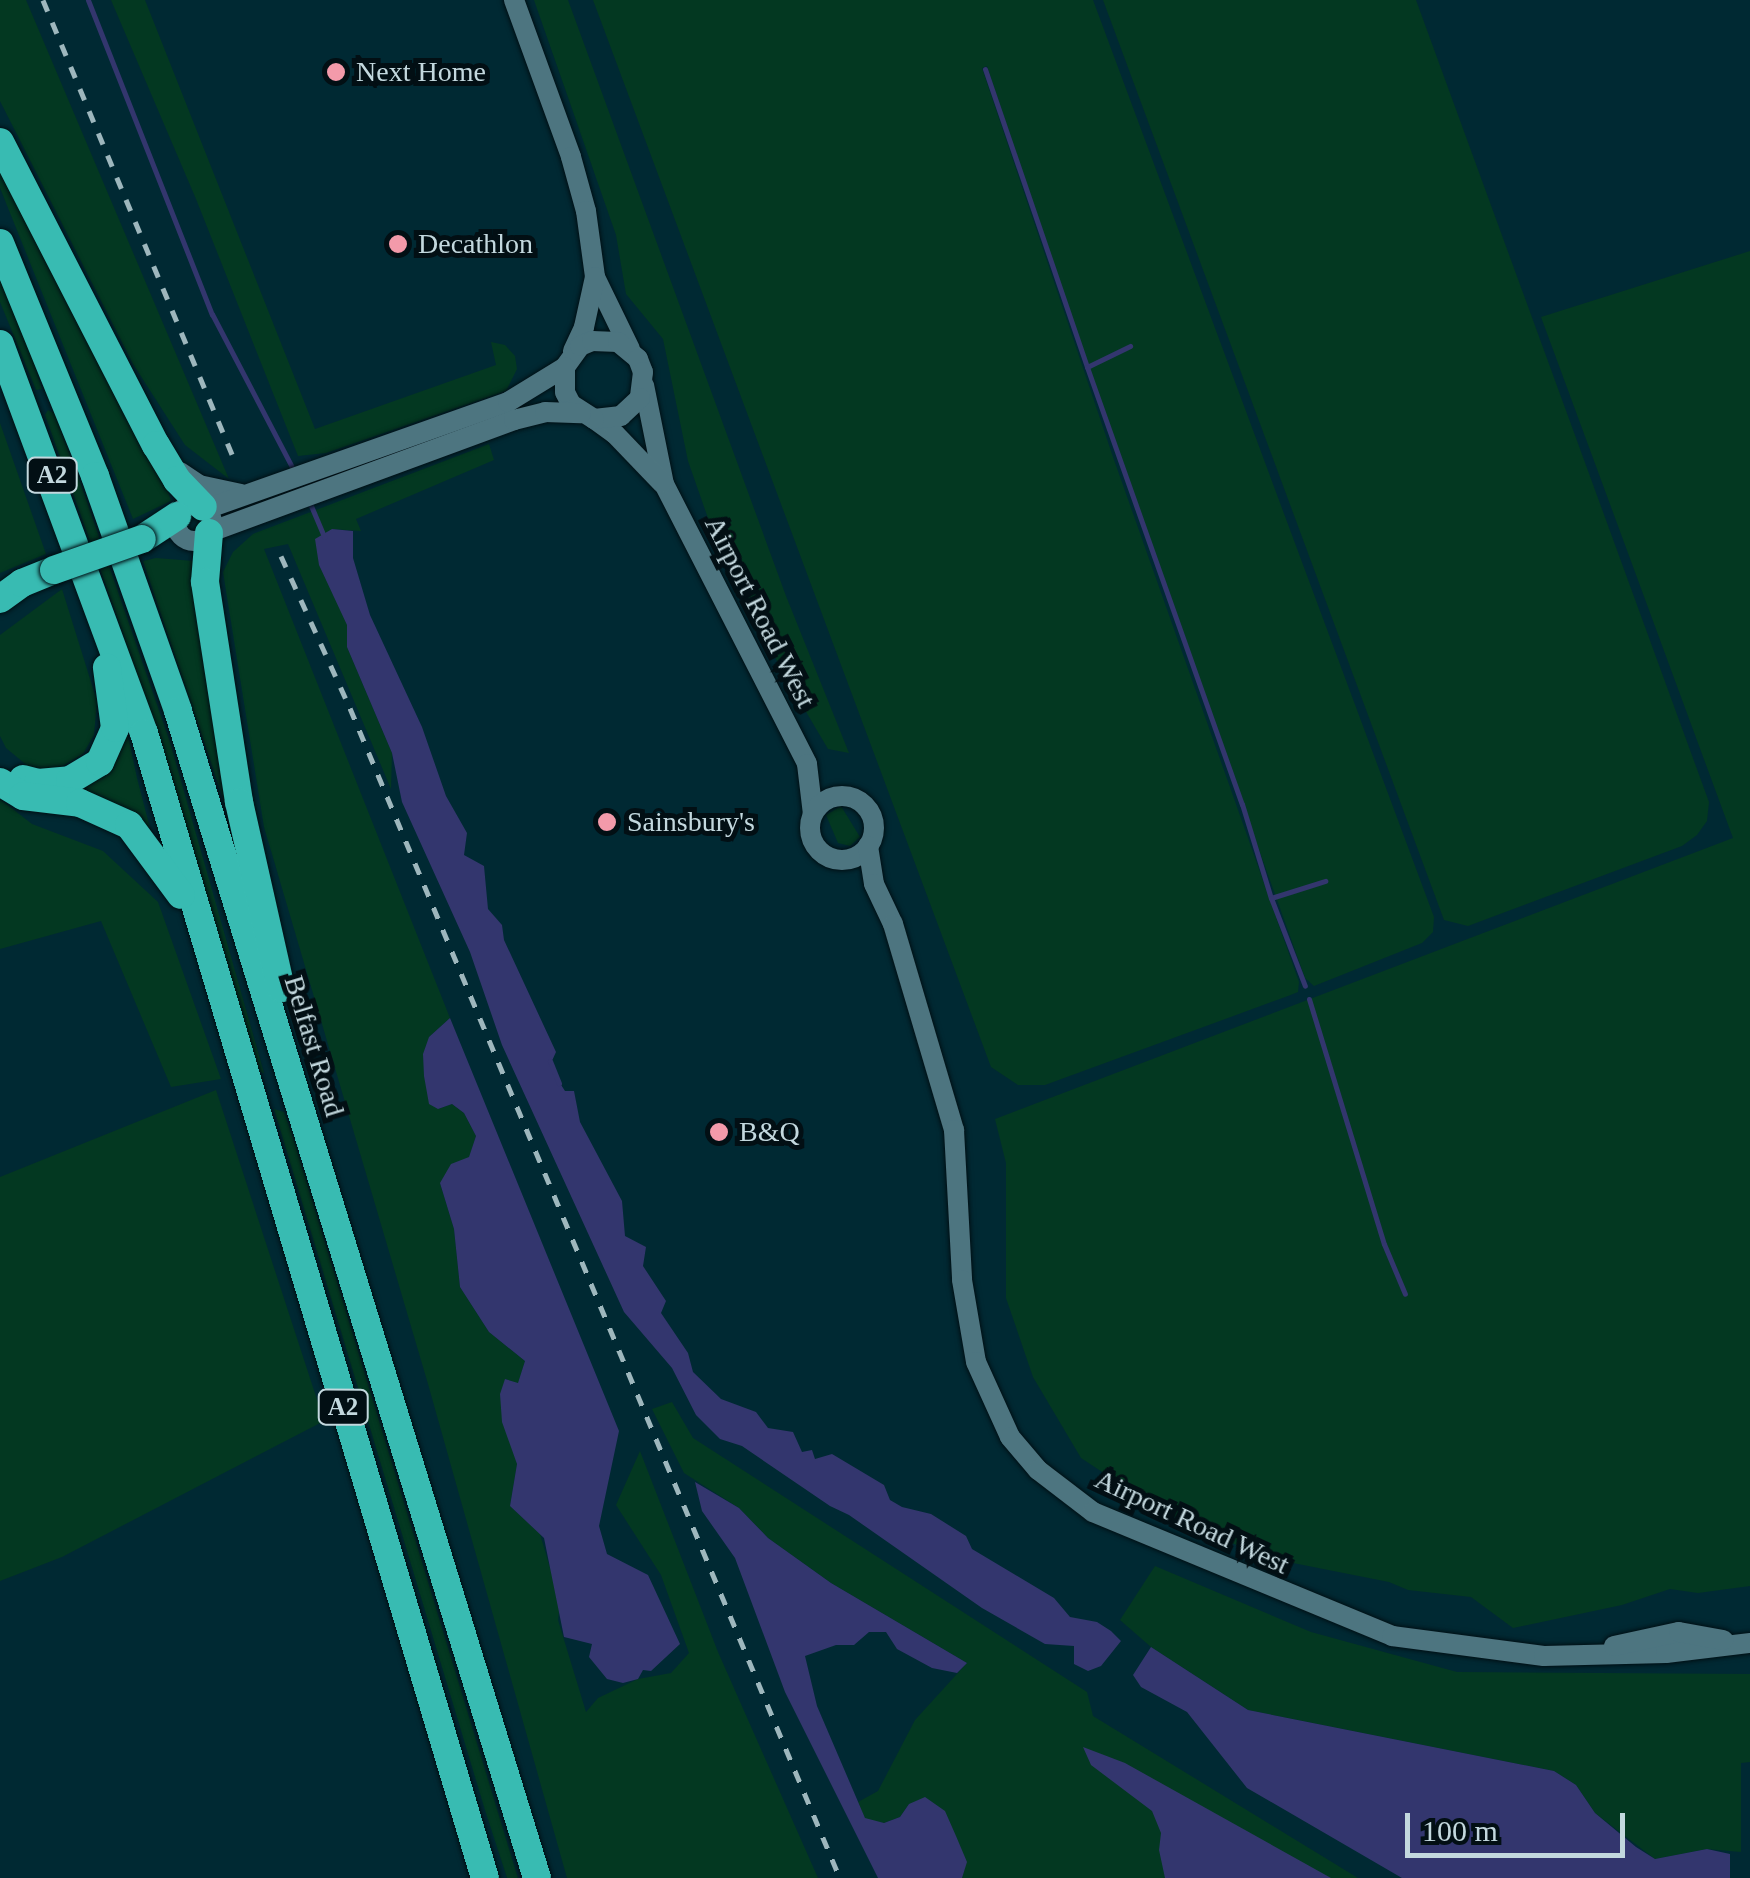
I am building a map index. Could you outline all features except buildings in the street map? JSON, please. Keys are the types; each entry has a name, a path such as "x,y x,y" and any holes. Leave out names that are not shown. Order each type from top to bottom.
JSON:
{"highway":[{"path":"0,142 199,523 239,802 286,1009 291,1084"},
{"name":"Belfast Road","path":"0,243 96,476 172,693 537,1878"},
{"name":"A2","path":"0,344 101,607 144,733 485,1878"},
{"path":"0,598 22,582 199,523"},
{"path":"0,764 17,777 38,784 82,774 108,750 116,714 101,607"},
{"path":"0,782 22,796 80,803 128,826 166,870 203,936"}],"street":[{"path":"199,523 544,412 621,416 632,409 644,385 638,359 595,277 586,211 571,157 514,0"},
{"path":"587,416 565,392 568,361 584,327 595,277"},
{"path":"156,445 199,486 250,495 303,487 508,402 592,341 605,339 630,349"},
{"name":"Airport Road West","path":"644,385 664,484 807,764 814,814"},
{"name":"Airport Road West","path":"587,416 616,434 664,484"},
{"path":"199,523 250,495"},
{"name":"Airport Road West","path":"807,764 846,796"},
{"path":"846,796 856,799 871,814 873,836 861,854 841,860 826,855 814,842 814,814 826,800 846,796"},
{"name":"Airport Road West","path":"868,846 874,884 893,924 954,1130 962,1280 976,1362 1010,1438 1038,1470 1093,1512 1392,1636 1512,1654 1583,1655 1679,1632 1745,1643"},
{"name":"Airport Road West","path":"841,860 874,884"}],"green space":[{"path":"0,0 26,0 229,479 185,445 133,364 0,101"},
{"path":"111,0 145,0 315,429 496,365 491,342 505,345 515,356 517,369 506,391 326,453 298,456 196,199"},
{"path":"534,0 568,0 786,596 849,753 828,749 782,671 716,541 688,461 663,339 626,294 616,235"},
{"path":"593,0 1093,0 1434,917 1433,932 1422,943 1314,986 1305,978 1119,459 987,66 982,68 1113,457 1299,982 1298,992 1045,1085 1018,1085 991,1067"},
{"path":"1103,0 1416,0 1709,802 1707,821 1682,846 1468,926 1444,920"},
{"path":"0,158 168,491 171,501 133,519 0,188"},
{"path":"1750,251 1750,1586 1698,1593 1670,1589 1622,1605 1513,1628 1471,1597 1408,1590 1389,1582 1283,1561 1214,1537 1157,1508 1081,1458 1033,1377 1006,1298 1006,1163 995,1119 1733,838 1541,317"},
{"path":"0,274 23,328 42,389 36,390 0,302"},
{"path":"48,410 54,413 78,476 170,742 264,1073 260,1072 124,636 45,415"},
{"path":"0,423 46,554 0,573"},
{"path":"489,444 494,460 356,519 361,531 332,529 319,565 348,625 347,647 392,753 391,789 288,544 264,549 450,1018 429,1037 438,1109 452,1104 464,1113 476,1136 469,1158 440,1183 454,1229 460,1287 489,1332 525,1361 518,1384 506,1379 517,1464 510,1506 540,1534 560,1602 558,1620 586,1712 598,1698 638,1679 671,1673 689,1653 661,1575 616,1505 640,1451 718,1652 818,1878 567,1878 428,1384 264,827 223,572 233,552 253,534"},
{"path":"143,561 194,561 239,846"},
{"path":"62,589 97,701 94,735 83,754 56,770 29,767 6,748 0,736 0,635"},
{"path":"126,726 150,828 126,810 80,791 112,765"},
{"path":"0,799 32,824 103,851 158,902 221,1079 171,1087 101,921 0,949"},
{"path":"841,806 860,837 850,846 838,843 826,815"},
{"path":"216,1090 324,1421 62,1557 0,1581 0,1177"},
{"path":"274,1109 284,1112 293,1137 518,1878 507,1878 485,1810"},
{"path":"672,1402 693,1438 1087,1692 1093,1716 1358,1878 962,1878 966,1862 909,1804 900,1817 884,1823 865,1819 858,1802 878,1791 915,1720 967,1663 831,1583 768,1538 739,1508 684,1473 652,1409"},
{"path":"1155,1566 1311,1632 1457,1672 1750,1674 1750,1762 1741,1763 1741,1852 1707,1849 1655,1859 1595,1813 1576,1785 1554,1771 1248,1710 1151,1647 1120,1620"}],"shaded area":[{"path":"332,529 353,531 353,558 370,615 422,727 446,796 467,833 464,855 484,866 488,909 502,925 504,940 556,1052 551,1063 556,1077 565,1091 574,1091 580,1122 622,1201 625,1236 646,1247 643,1266 666,1301 661,1313 688,1353 693,1372 721,1399 756,1412 768,1428 793,1432 802,1452 812,1450 815,1459 832,1454 884,1485 890,1500 931,1514 966,1536 972,1549 1054,1598 1070,1617 1097,1622 1111,1631 1121,1641 1101,1666 1088,1671 1074,1664 1074,1646 1045,1644 982,1608 849,1515 742,1446 720,1439 696,1415 672,1368 624,1312 502,1045 470,952 402,802 392,753 347,647 347,625 319,565 315,539"},
{"path":"450,1018 619,1431 599,1526 607,1554 648,1575 680,1644 651,1671 643,1670 638,1679 623,1683 607,1679 589,1657 592,1644 564,1637 544,1538 510,1506 517,1464 502,1422 500,1394 505,1379 518,1383 525,1361 489,1332 460,1287 454,1229 440,1183 451,1164 469,1157 476,1136 464,1113 452,1104 438,1109 429,1104 424,1076 423,1054 429,1037"},
{"path":"695,1482 739,1508 768,1538 831,1583 967,1663 957,1673 932,1668 897,1649 886,1632 869,1632 854,1645 836,1645 805,1656 817,1706 865,1818 884,1823 900,1817 909,1804 925,1797 945,1811 967,1862 962,1878 878,1878 785,1692 735,1558 702,1511"},
{"path":"1151,1647 1248,1710 1554,1771 1576,1785 1595,1813 1655,1859 1707,1849 1730,1854 1730,1878 1402,1878 1247,1788 1187,1712 1141,1687 1133,1675"},
{"path":"1083,1747 1125,1763 1331,1878 1165,1878 1159,1850 1161,1833 1152,1811 1091,1765"}],"waterway":[{"path":"88,0 212,314 295,473"},
{"path":"985,69 1087,367 1130,346"},
{"path":"1087,367 1242,804 1271,898 1325,881"},
{"path":"309,501 324,537"},
{"path":"1271,898 1305,986"},
{"path":"1309,999 1384,1244 1405,1294"},
{"path":"550,1061 559,1083"}],"railway":[{"path":"43,0 232,454"},
{"path":"281,556 350,708 840,1878"}],"place":[{"name":"Next Home","path":"336,72"},
{"name":"Decathlon","path":"398,244"},
{"name":"Sainsbury's","path":"607,822"},
{"name":"B&Q","path":"719,1132"}]}
